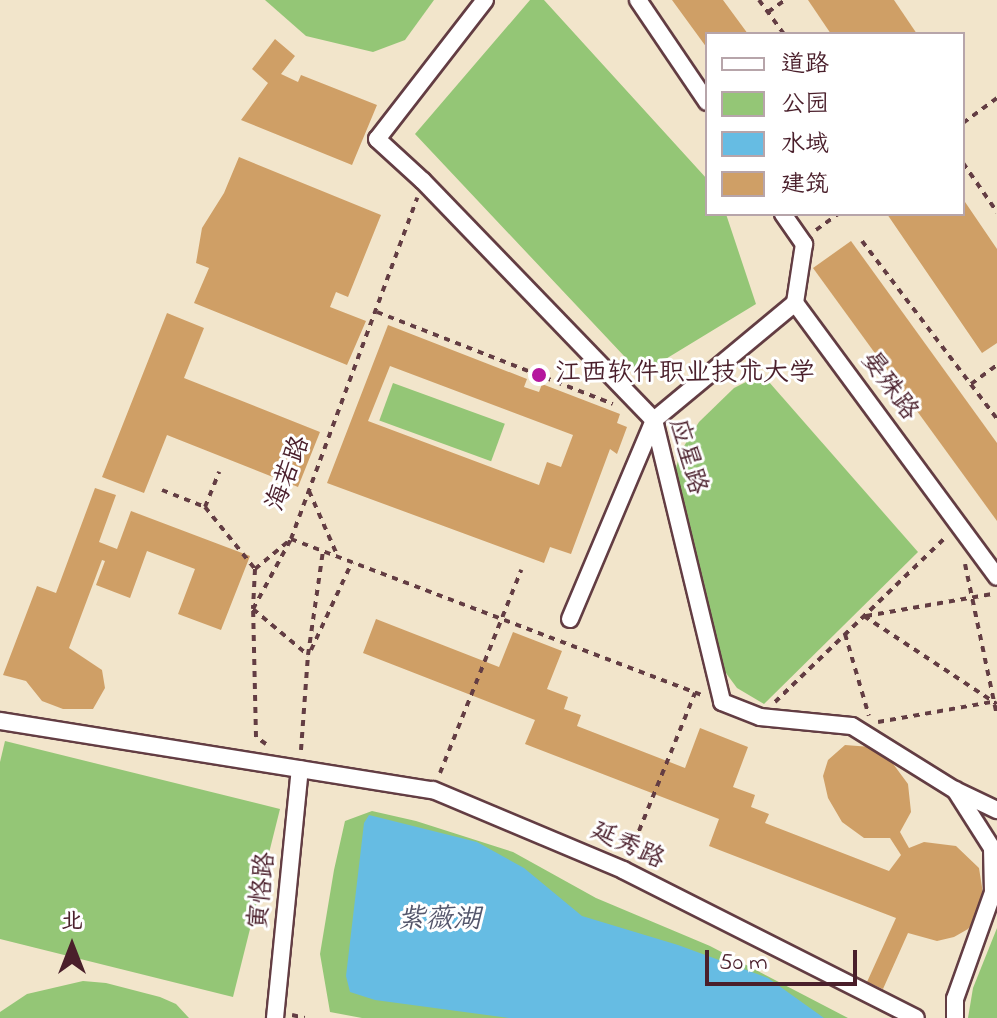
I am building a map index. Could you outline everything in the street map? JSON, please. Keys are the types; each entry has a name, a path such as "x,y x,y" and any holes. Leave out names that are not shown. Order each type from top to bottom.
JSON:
{"street":[{"name":"应星路","path":"485,0 377,139 423,181 654,420 722,702"},
{"path":"638,0 705,99"},
{"path":"570,619 654,420 795,303 801,241 784,216"},
{"name":"晏殊路","path":"795,303 997,577"},
{"path":"722,702 760,717 852,726 955,790 997,810"},
{"name":"延秀路","path":"0,721 433,790 623,870 916,1018"},
{"name":"寅恪路","path":"275,1018 300,769"},
{"path":"955,790 992,848 993,892 955,999 955,1018"}],"path":[{"path":"759,0 783,32"},
{"path":"768,12 785,0"},
{"path":"965,122 997,98"},
{"path":"965,166 997,212"},
{"name":"海若路","path":"267,745 256,737 253,609 291,539 423,181"},
{"path":"801,241 835,216"},
{"path":"862,241 997,419"},
{"path":"377,312 625,409"},
{"path":"971,384 997,365"},
{"path":"205,507 219,472"},
{"path":"162,490 205,507 255,569 253,609 308,655"},
{"path":"309,491 338,557"},
{"path":"957,526 997,716"},
{"path":"760,717 957,526"},
{"path":"255,569 291,539 722,702"},
{"path":"300,769 308,655 323,551"},
{"path":"308,655 352,562"},
{"path":"433,790 521,570"},
{"path":"864,616 997,593"},
{"path":"864,616 996,702"},
{"path":"845,634 871,723 996,702"},
{"path":"623,870 695,693"}],"green space":[{"path":"265,0 434,0 405,40 373,52 306,36"},
{"path":"530,0 544,0 705,177 705,216 727,216 756,304 641,374 415,134"},
{"path":"762,374 918,552 764,704 737,688 723,669 675,471 681,451 699,422 734,388"},
{"path":"393,383 505,424 491,461 379,421"},
{"path":"5,741 280,809 233,997 0,939 0,762"},
{"name":"紫薇湖","path":"372,811 416,821 513,852 596,898 710,946 848,1018 362,1018 330,1012 320,954 334,870 345,821"},
{"path":"997,928 997,1018 968,1018 973,988"},
{"path":"83,981 106,983 160,997 176,1004 189,1018 0,1018 0,1012 27,994"}],"water":[{"name":"紫薇湖","path":"369,815 477,842 524,868 582,916 678,945 768,978 824,1018 509,1018 375,1000 350,992 346,976 364,823"}],"building":[{"path":"672,0 723,0 747,32 705,32 705,45"},
{"path":"808,0 894,0 916,32 830,32"},
{"path":"275,39 295,56 281,74 298,82 301,75 377,105 352,165 241,120 268,83 252,69"},
{"path":"239,157 381,215 348,297 336,292 330,307 366,321 347,365 194,303 209,268 196,263 202,228 224,193"},
{"path":"965,202 997,249 997,343 982,353 888,216 965,216"},
{"path":"851,241 997,443 997,521 813,268"},
{"path":"167,313 204,328 184,378 320,432 298,487 167,435 144,493 102,477"},
{"path":"388,325 527,379 524,387 539,392 542,384 620,414 617,423 627,427 617,454 610,449 571,554 550,547 544,563 327,483","holes":["390,366 573,435 561,467 547,462 539,485 368,421"]},
{"path":"95,488 116,495 99,542 117,549 131,511 250,556 221,630 178,614 195,569 147,551 130,598 96,585 105,561 102,560 69,648 102,670 105,688 93,709 63,709 42,701 26,681 3,675 37,586 56,593"},
{"path":"376,619 499,667 513,632 562,651 547,689 568,697 564,709 581,715 577,726 685,768 700,728 748,747 733,787 755,795 751,807 769,814 765,823 889,871 901,855 890,838 864,838 842,822 828,798 823,776 828,760 845,745 871,747 891,761 908,784 911,812 900,832 909,848 924,842 956,846 979,868 984,900 978,916 968,929 954,937 937,941 908,933 883,989 867,982 896,918 709,846 719,819 525,744 535,720 363,653"}],"place":[{"name":"江西软件职业技术大学","path":"539,375"}]}
